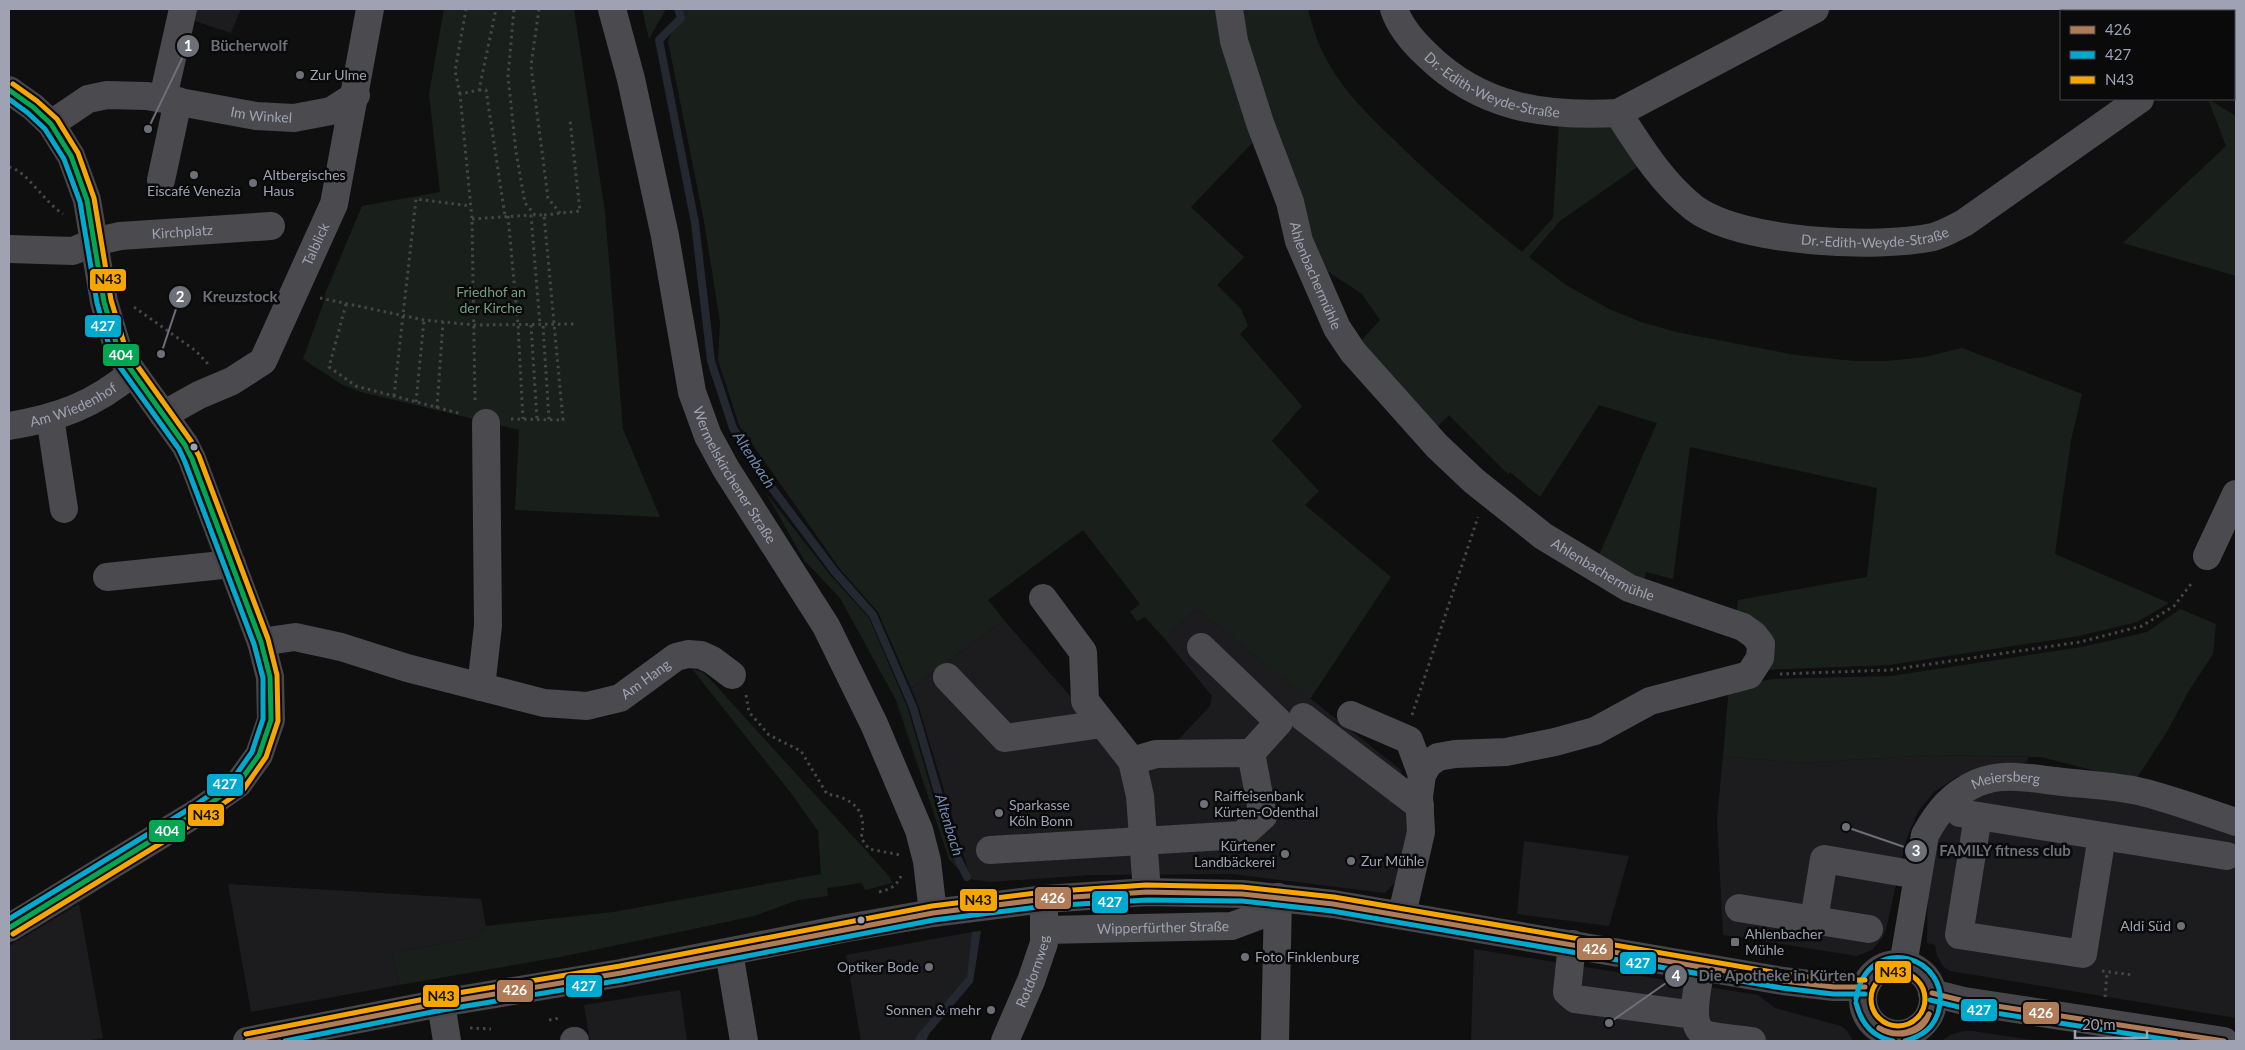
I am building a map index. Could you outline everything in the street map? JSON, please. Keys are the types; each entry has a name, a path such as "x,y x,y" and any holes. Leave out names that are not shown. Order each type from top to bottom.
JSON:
{"main road":[{"path":"9,90 34,107 51,124 71,156 87,200 104,302 119,353 163,414 192,459 262,642 270,676 272,720 259,755 238,784 198,812 9,928"},
{"name":"Wipperfürther Straße","path":"247,1041 441,1004 621,973 847,928 934,913 1043,900 1147,892 1195,892 1277,903 1402,914 1783,981 1834,987 1865,987"},
{"path":"1903,965 1911,967 1925,977 1932,993 1931,1011 1927,1019 1912,1031 1893,1037 1876,1026 1870,1019 1863,1001 1865,987 1874,974 1883,968 1903,965"},
{"path":"1932,993 1964,1001 2224,1041"}],"street":[{"path":"161,180 183,9"},
{"name":"Talblick","path":"163,414 232,381 263,361 334,204 356,95 370,9"},
{"name":"Wermelskirchener Straße","path":"612,9 631,78 665,236 692,392 708,436 726,469 826,626 852,677 896,773 919,830 916,859 934,913"},
{"name":"Ahlenbachermühle","path":"1229,9 1234,42 1260,123 1290,202 1299,241 1338,328 1353,352 1390,396 1437,446 1474,481 1543,536 1629,588 1743,627 1754,635 1761,644 1762,651 1758,665 1750,675"},
{"name":"Dr.-Edith-Weyde-Straße","path":"1394,9 1408,34 1421,49 1456,80 1476,92 1499,102 1539,111 1618,113 1816,9"},
{"name":"Im Winkel","path":"51,124 88,99 107,95 127,95 170,100 256,116 294,118 331,110 356,95"},
{"name":"Dr.-Edith-Weyde-Straße","path":"1618,113 1651,163 1672,187 1695,208 1712,217 1753,231 1800,238 1866,243 1935,236 1964,223 2139,100"},
{"name":"Kirchplatz","path":"9,250 73,251 92,230 120,236 271,226"},
{"name":"Am Wiedenhof","path":"9,426 50,417 90,403 110,392 132,373"},
{"path":"50,417 64,508"},
{"path":"480,688 488,626 488,420"},
{"path":"2208,556 2236,494"},
{"path":"107,577 232,564"},
{"path":"1043,598 1083,652 1085,702 1132,760 1140,796 1147,892"},
{"name":"Am Hang","path":"262,642 295,637 341,647 480,688 544,703 587,706 620,698 676,657 688,654 701,655 712,660 732,675"},
{"path":"1132,760 1156,754 1251,753 1279,722 1201,647"},
{"path":"1422,775 1428,764 1438,757 1455,754 1506,752 1555,742 1595,731 1650,701 1750,675"},
{"path":"947,677 1005,738 1102,724"},
{"path":"1351,715 1410,740 1422,775 1421,832 1402,914"},
{"path":"1303,717 1420,806"},
{"path":"990,850 1242,835 1262,816 1251,753"},
{"name":"Meiersberg","path":"1903,965 1925,835 1940,810 1955,794 1979,782 2006,776 2026,776 2144,792 2236,822"},
{"path":"1940,810 2227,856"},
{"path":"1978,816 1959,935 2083,954 2102,836"},
{"path":"1814,920 1824,859 1917,875"},
{"name":"Rotdornweg","path":"1006,1041 1044,942 1043,900"},
{"path":"1275,1041 1277,903"},
{"name":"Wipperfürther Straße","path":"1045,930 1232,926 1277,903"},
{"path":"1739,908 1869,929"},
{"path":"1572,944 1567,992 1575,999 1695,1014"},
{"path":"729,952 744,1041"},
{"path":"1701,967 1695,1014 1696,1025 1703,1033 1752,1041"},
{"path":"441,1004 447,1041"}],"path":[{"path":"466,9 455,71 460,94 472,218 474,326 488,420"},
{"path":"479,90 496,9"},
{"path":"514,9 509,86 516,152 525,203 533,215 549,420"},
{"path":"539,9 531,66 548,198 560,213"},
{"path":"460,94 486,90 507,216 518,325 523,419"},
{"path":"472,218 544,215 580,211 570,120"},
{"path":"9,167 27,179 45,200 58,211 92,230"},
{"path":"394,396 416,199 471,206"},
{"path":"346,304 329,367 356,386 488,420 563,420 544,215"},
{"path":"101,284 196,351 206,361 220,386"},
{"path":"324,299 424,320 474,326 577,324"},
{"path":"416,402 424,320"},
{"path":"436,408 444,322"},
{"path":"531,325 537,419"},
{"path":"1410,740 1410,720 1487,490"},
{"path":"1750,675 1890,670 2080,642 2142,626 2174,606 2191,584"},
{"path":"732,675 746,689 749,712 768,735 802,751 827,794 848,800 862,813 864,827 861,838 869,849 916,859"},
{"path":"879,892 891,889 898,883 904,871 916,859"},
{"path":"2105,1002 2107,973"}],"shaded area":[{"path":"192,9 241,9 231,33 189,19"},
{"path":"1197,609 1401,770 1414,828 1400,877 1385,893 1233,874 1091,875 990,882 971,879 918,705 911,688 1004,620 1135,771 1160,759 1210,706 1212,696 1164,638"},
{"path":"1932,755 2028,757 2027,762 1983,768 1957,777 1934,792 1918,812 1907,837 1886,929 1883,937 1872,950 1857,956 1723,935 1717,818 1723,756 1799,763"},
{"path":"2016,788 2102,796 2164,811 2236,835 2236,1003 2234,1007 2236,1006 2236,1018 1950,971 1944,967 1937,956 1935,945 1927,943 1928,890 1937,841 1952,811 1981,795"},
{"path":"1524,841 1629,856 1609,926 1517,914"},
{"path":"228,884 481,899 486,926 477,937 392,953 399,985 251,1012"},
{"path":"79,904 103,1038 86,1041 9,1041 9,946"},
{"path":"981,931 973,982 929,1034 926,1041 914,1041 917,1035 967,977 972,932"},
{"path":"972,932 968,977 917,1035 914,1041 861,1041 846,955"},
{"path":"1474,949 1758,995 1775,1008 1841,1026 1847,1031 1853,1041 1471,1041"},
{"path":"680,990 687,1041 590,1041 584,1005"},
{"path":"1964,1031 2039,1041 1942,1041 1952,1034"}],"green space":[{"name":"Friedhof an der Kirche","path":"444,9 574,9 605,212 623,429 660,517 515,510 519,430 361,392 341,384 303,359 325,294 362,206 440,192 429,94"},
{"path":"642,9 666,9 649,39"},
{"path":"681,9 1221,9 1259,136 1191,207 1244,257 1217,285 1241,309 1248,326 1240,334 1302,406 1272,441 1319,491 1305,505 1391,577 1310,699 1197,609 1164,638 1145,617 1137,621 1130,612 1140,604 1083,530 988,600 1004,620 911,688 878,612 840,569 739,425 718,360 720,322 704,221 668,41"},
{"path":"1237,9 1308,9 1317,40 1324,55 1338,79 1359,105 1439,182 1522,252 1553,218 1559,124 1606,120 1643,163 1560,221 1529,257 1566,285 1609,309 1641,322 1676,332 1795,355 1854,361 1887,361 1925,357 1962,348 2082,394 2071,440 2055,554 2169,603 2137,622 2079,636 1889,665 1762,670 1736,618 1738,600 1867,577 1877,488 1690,447 1673,579 1646,572 1643,588 1596,562 1657,423 1599,405 1540,497 1510,472 1508,474 1449,415 1433,431 1358,344 1380,320 1362,294 1318,265 1255,72 1246,34"},
{"path":"2208,100 2236,116 2236,276 2123,243 2226,146"},
{"path":"766,493 831,576 869,618 908,709 950,855 964,875 949,859 896,700 840,598 804,560"},
{"path":"2180,609 2216,624 2213,654 2135,781 2041,757 1932,755 1799,763 1723,756 1729,686 1773,679 1891,676 2082,647 2147,632"},
{"path":"692,669 702,672 709,678 889,876 892,883 865,890 862,883 827,888 828,896 798,900 754,916 560,957 399,985 392,953 477,937 486,926 613,912 821,874 818,831 791,793"}],"waterway":[{"name":"Altenbach","path":"678,9 681,18 659,40 695,223 711,361 733,428 772,488 835,572 873,615 913,707 957,857 967,877"}],"transit line":[{"name":"N43","path":"13,84 37,101 57,119 78,153 94,198 111,300 126,350 191,441 199,456 268,639 277,675 278,721 266,757 243,790 202,818 13,934"},
{"name":"404","path":"9,90 33,107 51,124 71,156 87,200 104,302 119,353 185,445 192,459 261,642 270,677 271,720 259,755 238,784 198,812 9,928"},
{"name":"427","path":"9,99 45,129 64,159 80,202 97,303 112,356 179,449 254,644 263,678 263,719 252,752 233,779 194,806 9,919"},
{"name":"N43","path":"246,1034 440,996 620,966 932,906 1044,892 1146,885 1242,887 1334,897 1784,974 1834,980 1865,980"},
{"name":"426","path":"247,1041 441,1003 621,973 933,913 1045,899 1147,892 1242,894 1333,904 1783,981 1834,987 1865,987"},
{"name":"427","path":"285,1041 442,1010 622,980 934,920 1046,906 1147,900 1242,901 1332,911 1782,988 1833,994 1865,994"},
{"name":"427","path":"1856,999 1863,977 1876,964 1891,958 1907,959 1922,965 1934,977 1940,993 1938,1013 1933,1024 1925,1032 1905,1041"},
{"name":"N43","path":"1893,972 1903,972 1913,976 1921,984 1925,999 1921,1014 1913,1022 1903,1026 1893,1026 1883,1022 1875,1014 1871,1004 1871,994 1875,984 1883,976 1893,972"},
{"name":"426","path":"1932,993 1964,1001 2224,1041"},
{"name":"427","path":"1930,1000 1963,1008 2176,1041"},
{"name":"427","path":"1856,1003 1861,1017 1868,1028 1879,1036 1893,1041"},
{"name":"426","path":"1879,1028 1893,1033 1907,1032 1919,1026 1929,1014"},
{"name":"426","path":"1879,1028 1893,1033 1908,1033 1921,1027 1929,1014"}],"place":[{"name":"Zur Ulme","path":"300,75"},
{"name":"Bücherwolf","path":"148,129"},
{"name":"Eiscafé Venezia","path":"194,175"},
{"name":"Altbergisches Haus","path":"253,183"},
{"name":"Kreuzstock","path":"161,354"},
{"name":"Raiffeisenbank Kürten-Odenthal","path":"1204,804"},
{"name":"Sparkasse Köln Bonn","path":"999,813"},
{"name":"FAMILY fitness club","path":"1846,827"},
{"name":"Kürtener Landbäckerei","path":"1285,854"},
{"name":"Zur Mühle","path":"1351,861"},
{"name":"Aldi Süd","path":"2181,926"},
{"name":"Ahlenbacher Mühle","path":"1735,942"},
{"name":"Foto Finklenburg","path":"1245,957"},
{"name":"Optiker Bode","path":"929,967"},
{"name":"Sonnen & mehr","path":"991,1010"},
{"name":"Die Apotheke in Kürten","path":"1609,1023"}]}
